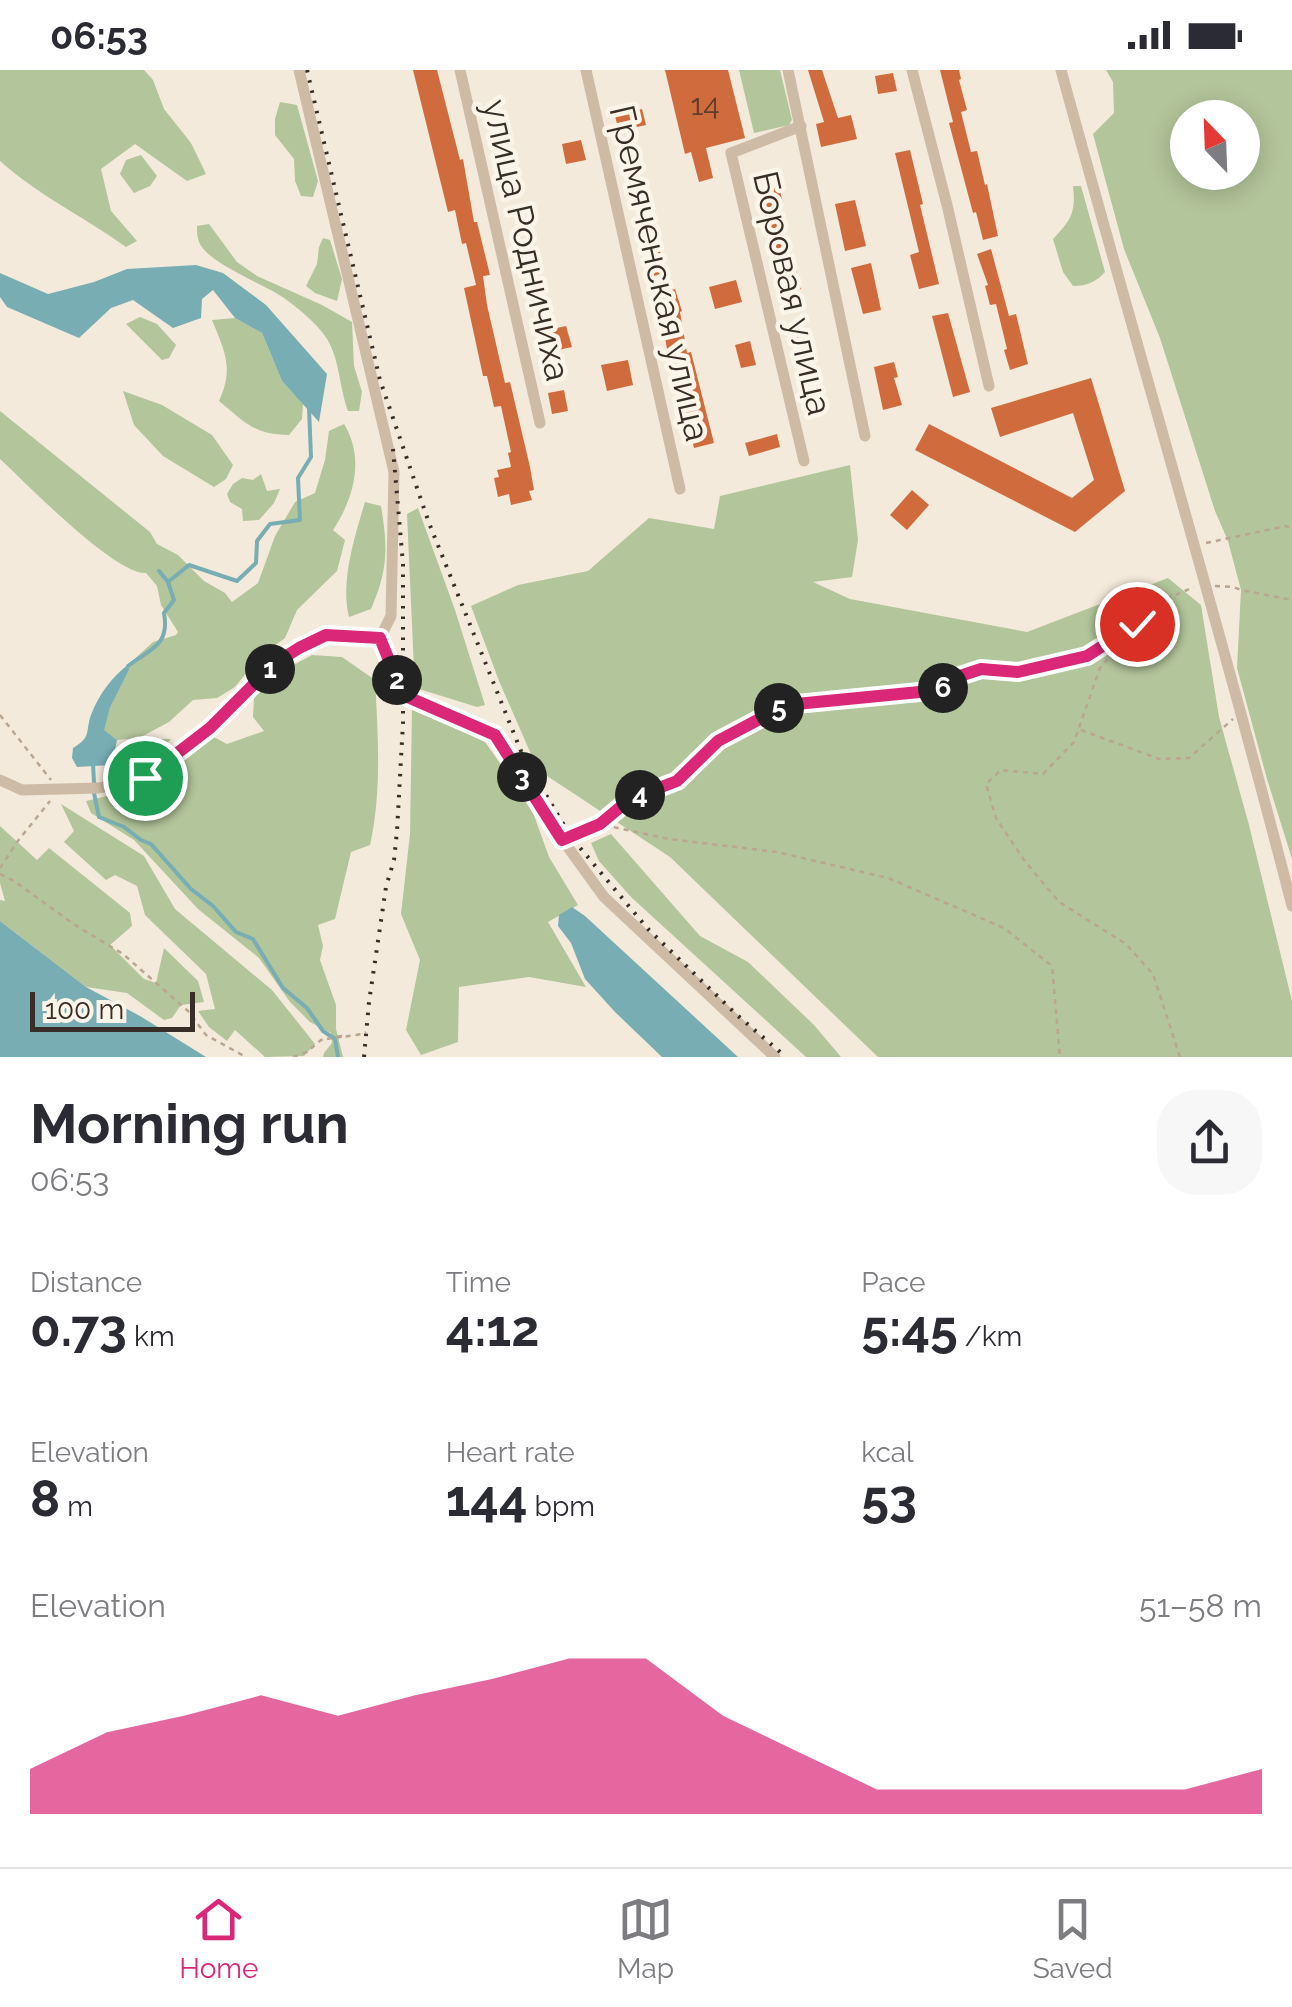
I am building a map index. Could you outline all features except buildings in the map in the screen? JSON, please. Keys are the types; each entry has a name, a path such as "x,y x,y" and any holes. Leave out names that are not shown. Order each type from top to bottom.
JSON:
{"street":[{"path":"299,70 394,472 391,616 380,638 403,695 495,735 562,840 604,897 775,1057"},
{"name":"улица Родничиха","path":"460,70 540,423"},
{"name":"Гремяченская улица","path":"586,70 680,488"},
{"path":"788,70 865,436"},
{"path":"912,70 989,386"},
{"path":"1061,70 1292,906"},
{"name":"Боровая улица","path":"801,126 732,153 804,461"},
{"path":"0,780 22,790 59,790 94,789 145,778 210,728 274,664 299,648 326,635 380,638"}],"path":[{"path":"1194,545 1286,526 1292,529"},
{"path":"1180,1057 1153,974 1126,944 1059,902 996,818 986,784 1000,770 1042,774 1074,742 1100,668 1154,604 1204,583 1292,600"},
{"path":"562,840 600,824 630,799 677,781 718,741 786,705 940,690 960,676 981,669 1018,672 1087,656 1137,624"},
{"path":"1079,729 1158,759 1189,758 1241,711"},
{"path":"0,715 59,790 17,842 0,871 123,954 188,1011 206,1035 246,1057"},
{"path":"600,824 668,839 777,852 888,878 1004,928 1052,966 1060,1057"},
{"path":"293,1057 308,1052 321,1040 366,1032"}],"green space":[{"path":"0,70 144,70 206,174 187,181 135,144 101,169 111,211 137,241 126,247 0,161"},
{"path":"739,70 780,70 792,120 789,125 754,133"},
{"path":"1106,70 1292,70 1292,859 1237,668 1241,590 1228,541 1160,338 1124,249 1093,134 1114,113 1113,82"},
{"path":"280,102 297,105 318,181 313,197 301,196 295,181 294,159 275,135"},
{"path":"141,155 157,176 150,186 134,193 120,174 126,160"},
{"path":"1073,186 1081,186 1105,272 1091,283 1073,286 1063,272 1053,239 1071,216"},
{"path":"209,224 237,262 257,276 352,322 354,366 362,392 359,411 348,411 334,353 321,331 284,298 204,250 197,226"},
{"path":"323,238 330,240 342,279 337,301 306,286 317,264"},
{"path":"140,317 157,324 176,345 169,358 162,360 126,324"},
{"path":"235,318 262,333 282,381 303,404 302,419 289,435 258,430 219,401 227,369 212,320"},
{"path":"123,391 162,405 212,435 233,465 226,479 214,487 163,456 134,425"},
{"path":"0,411 232,602 258,583 275,536 295,502 315,493 329,431 344,424 355,464 347,505 333,530 345,540 337,571 297,610 285,638 251,658 247,672 235,687 217,698 193,700 169,722 139,738 117,740 103,730 129,664 153,642 178,632 161,605 157,586 146,573 132,570 93,544 0,459"},
{"path":"850,465 858,540 852,577 813,582 850,599 1027,632 1168,578 1201,605 1219,717 1292,1001 1292,1057 878,1057 670,857 538,770 471,606 518,585 588,571 649,518 714,529 720,496"},
{"path":"261,474 267,491 280,489 259,520 243,521 242,509 230,502 227,494 242,478 253,480"},
{"path":"365,502 381,506 383,570 371,609 349,617 347,574"},
{"path":"418,508 485,705 477,707 419,689 414,669 407,514"},
{"path":"312,655 342,657 375,680 378,784 370,845 351,852 335,919 318,925 323,946 320,960 336,1005 336,1029 343,1057 323,1057 332,1043 331,1033 310,1022 290,1002 259,958 198,909 134,840 91,813 86,801 107,796 140,801 135,790 180,764 214,737 227,744 264,731 253,717 254,697 288,668"},
{"path":"412,708 485,742 531,807 549,857 578,905 548,922 586,987 529,977 459,987 458,1042 421,1055 406,1030 420,960 401,914 410,834"},
{"path":"171,739 148,759 119,770 112,765 114,754"},
{"path":"61,804 144,856 175,909 272,990 315,1044 304,1056 265,1057 235,1030 227,1041 209,1027 198,1011 215,1009 206,974 145,915 137,886 115,875 106,880 64,842 74,831"},
{"path":"0,826 37,860 49,848 130,913 132,926 110,945 144,979 156,983 164,948 198,981 204,1002 181,1005 172,1018 164,1020 127,993 86,987 0,921 0,900 5,901 0,883"},
{"path":"611,834 700,936 748,962 814,1025 841,1057 806,1057 631,897 599,861 591,843"}],"water":[{"path":"196,265 223,273 266,305 327,374 319,422 282,381 262,333 235,318 213,290 202,299 201,318 173,328 133,300 111,308 79,338 7,307 0,297 0,273 48,294 127,269"},
{"path":"129,664 104,730 117,740 112,765 77,767 72,758 73,748 85,737 102,693"},
{"path":"572,907 738,1057 662,1057 585,979 571,943 558,926 559,915"},
{"path":"0,921 86,987 206,1057 0,1057"}],"waterway":[{"path":"128,666 161,640 164,613 174,600 168,582 189,565 237,581 256,563 257,541 270,524 300,520 298,478 311,457 309,408"},
{"path":"159,571 168,582"},
{"path":"93,763 94,783"},
{"path":"94,793 99,817 151,844 236,932 253,939 283,988 335,1039 338,1057"}],"railway":[{"path":"307,70 380,380 429,523 523,756 571,837 648,929 786,1057"},
{"path":"364,1057 386,887 394,860 403,723 403,564 393,449"}],"route":[{"path":"145,778 210,728 274,664 299,648 326,635 380,638 403,695 495,735 562,840 600,824 630,799 677,781 718,741 786,705 940,690 960,676 981,669 1018,672 1087,656 1137,624"}]}
